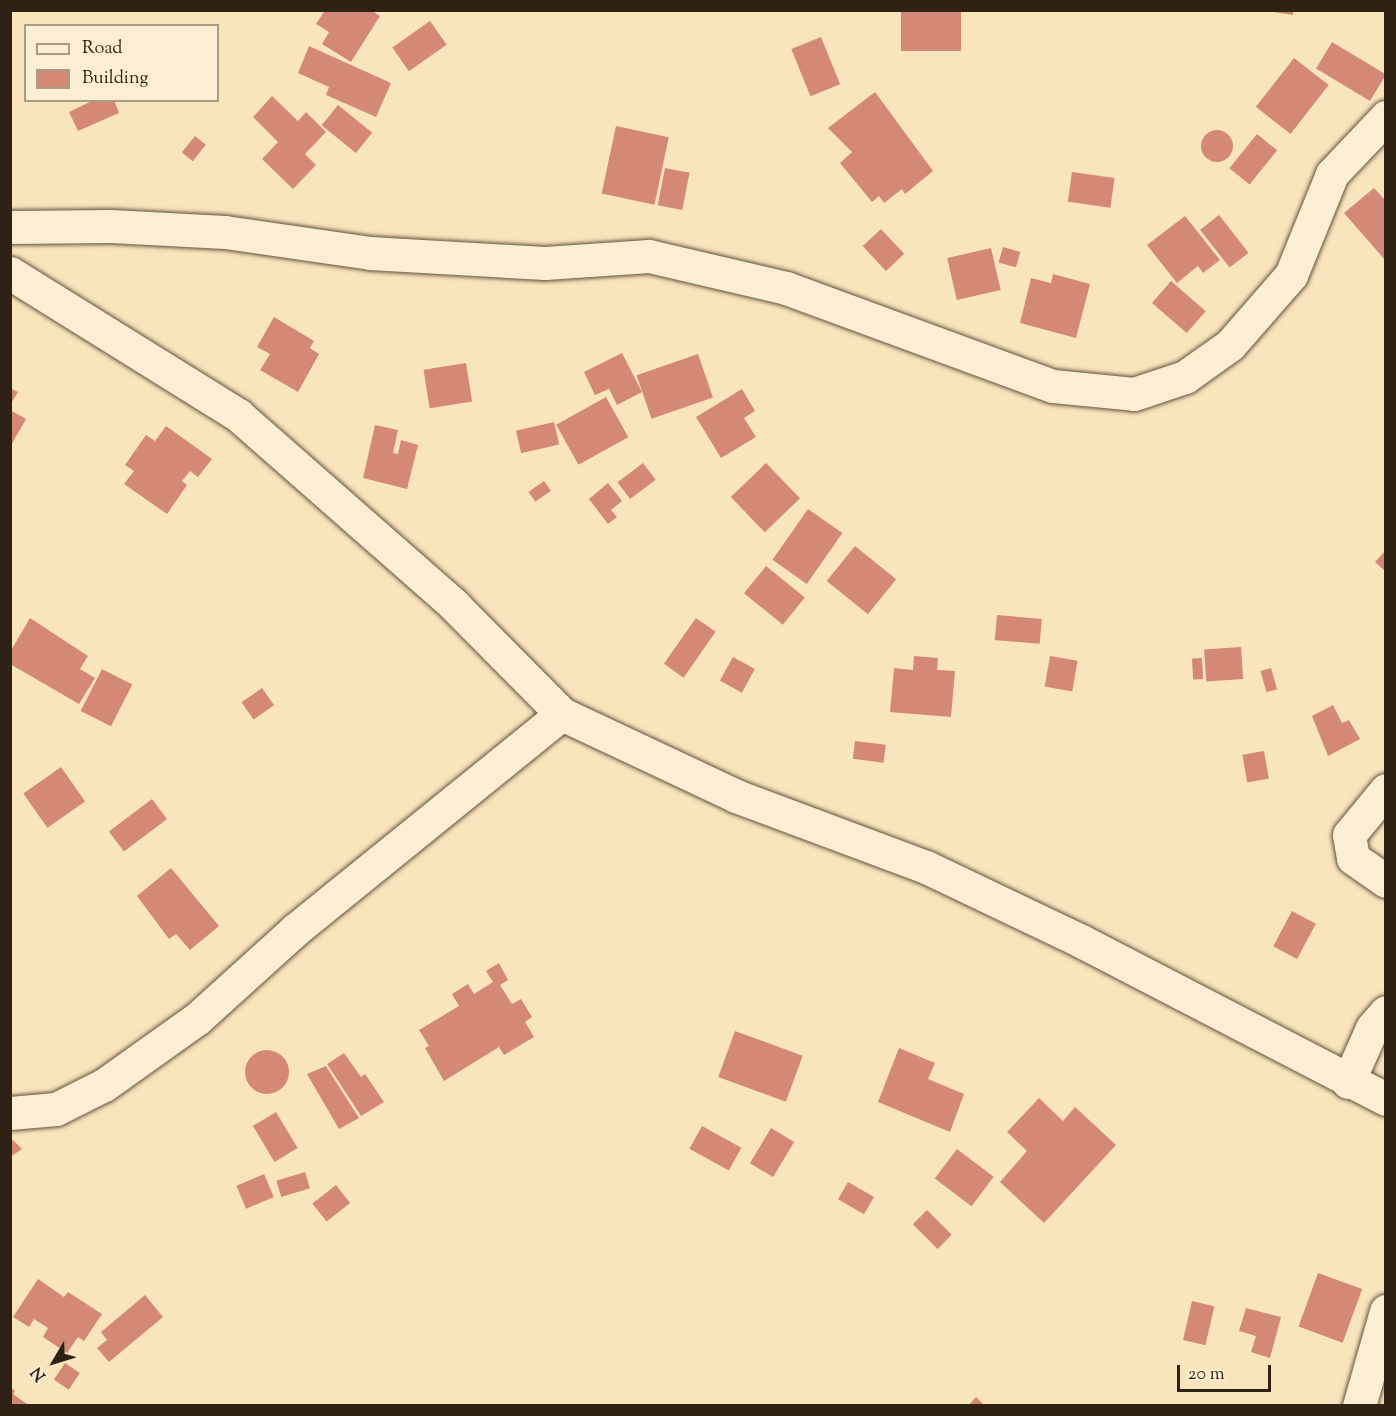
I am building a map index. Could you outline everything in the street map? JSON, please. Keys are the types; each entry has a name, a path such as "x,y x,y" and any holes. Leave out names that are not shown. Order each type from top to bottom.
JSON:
{"street":[{"path":"10,227 111,226 225,232 370,253 545,263 649,256 786,288 1053,386 1134,394 1185,377 1230,345 1291,275 1332,174 1386,117"},
{"path":"10,273 238,415 454,605 562,714 736,796 926,867 1081,941 1348,1082 1386,1099"},
{"path":"10,1113 56,1109 104,1085 188,1024 295,930 562,714"},
{"path":"1386,790 1349,835 1353,858 1386,881"},
{"path":"1348,1082 1372,1028 1386,1012"},
{"path":"1359,1406 1386,1311"}],"building":[{"path":"325,10 371,10 380,16 351,62 322,44 329,32 316,24"},
{"path":"901,10 961,10 961,51 901,51"},
{"path":"1259,10 1293,10 1293,15"},
{"path":"430,21 447,45 409,71 392,47"},
{"path":"821,37 840,84 810,96 791,49"},
{"path":"1332,42 1386,74 1370,101 1316,69"},
{"path":"309,46 391,83 376,117 326,95 329,87 298,73"},
{"path":"1294,58 1329,85 1291,134 1256,107"},
{"path":"875,92 933,171 905,194 902,189 884,203 879,196 872,202 840,163 852,152 828,128"},
{"path":"272,96 298,121 306,112 326,132 305,154 316,165 293,189 262,159 278,142 253,117"},
{"path":"90,102 115,102 119,113 78,131 69,112"},
{"path":"338,105 372,133 356,153 322,125"},
{"path":"616,126 669,137 654,205 602,193"},
{"path":"1217,130 1229,134 1233,146 1229,158 1217,162 1205,158 1201,146 1205,134"},
{"path":"1257,134 1277,150 1250,185 1229,168"},
{"path":"195,136 206,145 193,161 182,152"},
{"path":"665,168 690,173 682,210 658,205"},
{"path":"1072,172 1115,178 1110,208 1068,202"},
{"path":"1374,188 1386,201 1386,261 1344,213"},
{"path":"1219,215 1249,253 1230,268 1200,230"},
{"path":"1185,216 1220,260 1203,273 1198,266 1177,283 1147,245"},
{"path":"881,229 904,254 886,271 863,246"},
{"path":"1003,247 1020,252 1016,267 999,262"},
{"path":"991,248 1001,290 957,300 947,258"},
{"path":"1053,274 1090,284 1076,338 1020,323 1031,278 1051,283"},
{"path":"1171,281 1206,311 1187,333 1152,303"},
{"path":"274,317 314,341 310,348 319,354 298,392 260,370 270,354 257,347"},
{"path":"622,353 642,392 617,405 609,389 595,395 584,372"},
{"path":"698,354 713,397 652,419 637,375"},
{"path":"466,363 472,402 430,408 424,370"},
{"path":"10,388 18,392 10,405"},
{"path":"742,389 755,411 744,418 756,437 721,458 696,417"},
{"path":"606,397 628,437 578,465 556,425"},
{"path":"10,410 26,419 10,447"},
{"path":"554,422 559,444 521,453 516,431"},
{"path":"375,425 398,430 393,453 398,454 401,440 418,445 407,489 363,478"},
{"path":"166,426 212,459 198,477 190,471 182,481 187,485 167,514 124,484 134,471 125,465 146,435 155,441"},
{"path":"643,463 656,480 630,499 617,482"},
{"path":"766,463 800,498 765,532 731,497"},
{"path":"544,481 551,491 535,502 528,492"},
{"path":"608,483 622,501 611,510 617,517 608,524 589,499"},
{"path":"808,509 842,533 807,584 772,560"},
{"path":"855,546 896,579 868,614 827,581"},
{"path":"1386,550 1386,572 1375,562"},
{"path":"766,566 805,597 783,625 744,593"},
{"path":"997,615 1042,619 1040,644 995,640"},
{"path":"30,618 88,656 80,669 95,678 79,704 10,664 10,652"},
{"path":"696,618 716,632 684,678 664,664"},
{"path":"1241,647 1243,679 1206,682 1204,650"},
{"path":"914,656 938,658 937,670 955,671 951,717 890,712 894,668 913,670"},
{"path":"1050,656 1078,661 1072,691 1045,687"},
{"path":"733,657 755,669 742,693 720,681"},
{"path":"1202,658 1203,679 1193,679 1192,659"},
{"path":"1271,668 1277,689 1266,692 1260,671"},
{"path":"102,669 132,684 111,726 81,711"},
{"path":"262,688 274,705 254,720 242,702"},
{"path":"1333,705 1342,723 1349,720 1360,739 1328,756 1312,716"},
{"path":"855,741 886,745 884,763 853,759"},
{"path":"1264,751 1269,779 1247,782 1242,755"},
{"path":"61,767 85,801 47,828 23,793"},
{"path":"152,799 167,819 124,851 109,831"},
{"path":"171,868 219,926 190,950 176,934 169,939 137,896"},
{"path":"1292,911 1316,924 1297,959 1273,946"},
{"path":"499,963 508,980 500,985 512,1004 521,999 532,1017 525,1022 534,1037 504,1055 499,1047 444,1081 425,1048 429,1046 419,1030 459,1006 452,994 468,984 474,994 493,982 486,971"},
{"path":"735,1031 803,1056 786,1102 718,1077"},
{"path":"899,1048 935,1063 928,1079 964,1094 950,1132 878,1102"},
{"path":"267,1050 282,1057 289,1072 282,1087 267,1094 252,1087 245,1072 252,1057"},
{"path":"344,1053 361,1077 365,1074 384,1102 361,1116 327,1064"},
{"path":"326,1066 359,1118 339,1129 307,1074"},
{"path":"1039,1098 1063,1121 1075,1107 1116,1145 1044,1223 1000,1182 1027,1151 1007,1132"},
{"path":"276,1112 298,1148 274,1162 253,1126"},
{"path":"702,1126 741,1148 729,1171 689,1149"},
{"path":"771,1128 794,1142 773,1177 750,1163"},
{"path":"13,1140 22,1149 10,1157 10,1141"},
{"path":"957,1149 994,1177 971,1206 935,1179"},
{"path":"305,1172 310,1188 281,1197 276,1181"},
{"path":"264,1174 274,1197 246,1209 236,1186"},
{"path":"848,1182 874,1197 864,1214 838,1199"},
{"path":"336,1185 350,1203 327,1222 312,1203"},
{"path":"927,1210 952,1235 938,1249 913,1224"},
{"path":"1318,1273 1362,1289 1343,1343 1299,1327"},
{"path":"38,1279 64,1297 68,1292 102,1314 84,1341 78,1337 67,1353 43,1337 48,1328 34,1319 29,1327 13,1317"},
{"path":"145,1295 163,1317 109,1362 97,1348 107,1340 101,1332"},
{"path":"1192,1301 1214,1306 1205,1345 1183,1340"},
{"path":"1246,1308 1281,1317 1270,1358 1251,1352 1256,1336 1239,1331"},
{"path":"65,1363 80,1373 69,1390 54,1380"},
{"path":"10,1387 15,1391 13,1394 30,1406 10,1406"},
{"path":"976,1397 985,1406 968,1406"}]}
